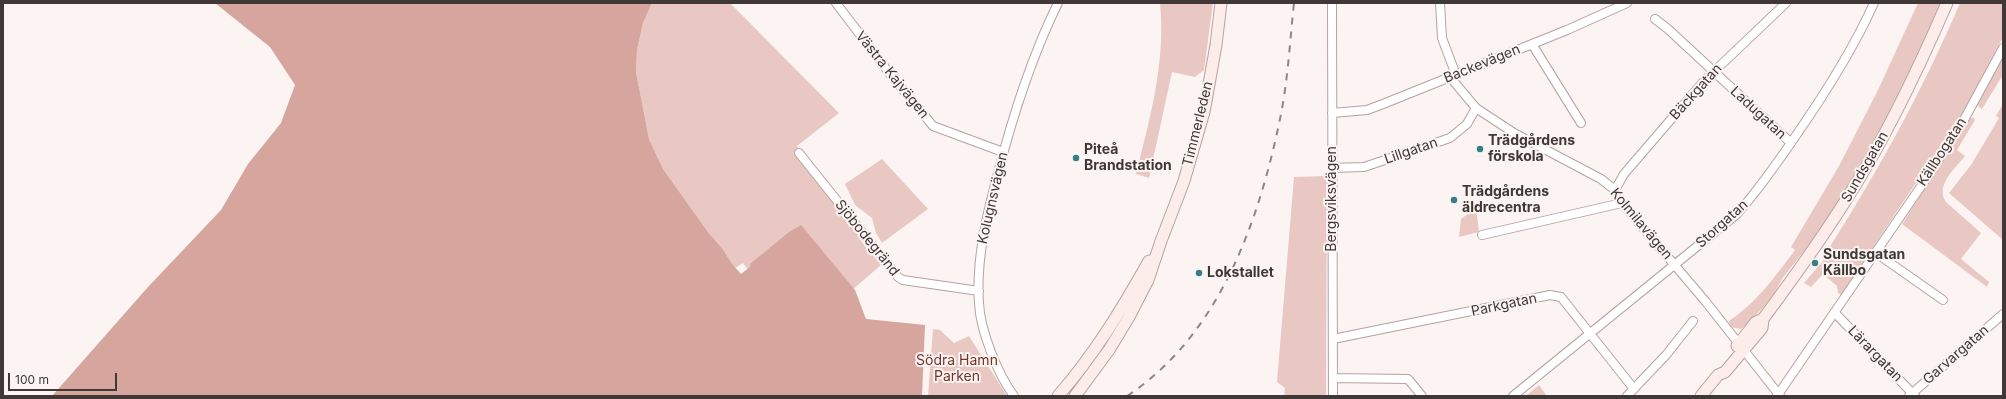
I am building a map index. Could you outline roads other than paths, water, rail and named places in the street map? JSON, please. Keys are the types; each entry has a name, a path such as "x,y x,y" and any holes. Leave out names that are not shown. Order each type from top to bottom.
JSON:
{"main road":[{"name":"Timmerleden","path":"1075,396 1109,350 1129,317 1148,280 1184,181 1204,112 1216,45 1221,3"},
{"name":"Sundsgatan","path":"1701,396 1718,375 1725,372 1741,347 1762,328 1763,319 1800,270 1862,173 1902,100 1947,3"},
{"name":"Timmerleden","path":"1058,396 1074,378 1113,323 1161,241"}],"street":[{"name":"Västra Kajvägen","path":"836,3 890,74 933,126 1003,152"},
{"name":"Kolugnsvägen","path":"1014,396 1006,384 988,344 978,304 981,251 989,206 1003,152 1030,70 1058,3"},
{"name":"Bergsviksvägen","path":"1332,3 1333,396"},
{"name":"Kolmilavägen","path":"1440,3 1442,38 1453,76 1476,108 1514,133 1601,179 1615,190 1622,203 1675,264 1778,395"},
{"name":"Backevägen","path":"1332,113 1367,110 1532,44 1627,3"},
{"name":"Bäckgatan","path":"1615,190 1624,174 1713,72 1786,3"},
{"name":"Storgatan","path":"1513,396 1737,214 1755,193 1831,85 1852,48 1874,3"},
{"name":"Ladugatan","path":"1655,19 1790,143"},
{"path":"1532,44 1581,123"},
{"name":"Källbogatan","path":"1778,395 1876,253 1965,118 2003,48"},
{"name":"Lillgatan","path":"1332,168 1364,167 1450,138 1467,124 1476,108"},
{"name":"Sjöbodegränd","path":"799,153 898,277 903,280 979,291"},
{"path":"1482,235 1622,203"},
{"path":"1876,253 1943,300"},
{"name":"Parkgatan","path":"1333,339 1487,309 1550,295 1561,296 1634,389"},
{"name":"Lärargatan","path":"1835,313 1912,395"},
{"name":"Garvargatan","path":"1912,395 2003,314"},
{"path":"1628,396 1666,355 1693,321"},
{"path":"1333,378 1408,379 1422,396"}],"railway":[{"path":"1127,396 1159,371 1187,341 1211,308 1231,272 1248,233 1261,194 1281,114 1294,3"}],"place":[{"name":"Trädgårdens förskola","path":"1480,149"},
{"name":"Piteå Brandstation","path":"1076,158"},
{"name":"Trädgårdens äldrecentra","path":"1454,200"},
{"name":"Sundsgatan Källbo","path":"1815,263"},
{"name":"Lokstallet","path":"1199,273"}],"park label":[{"name":"Södra Hamn Parken","path":"957,370"}]}
